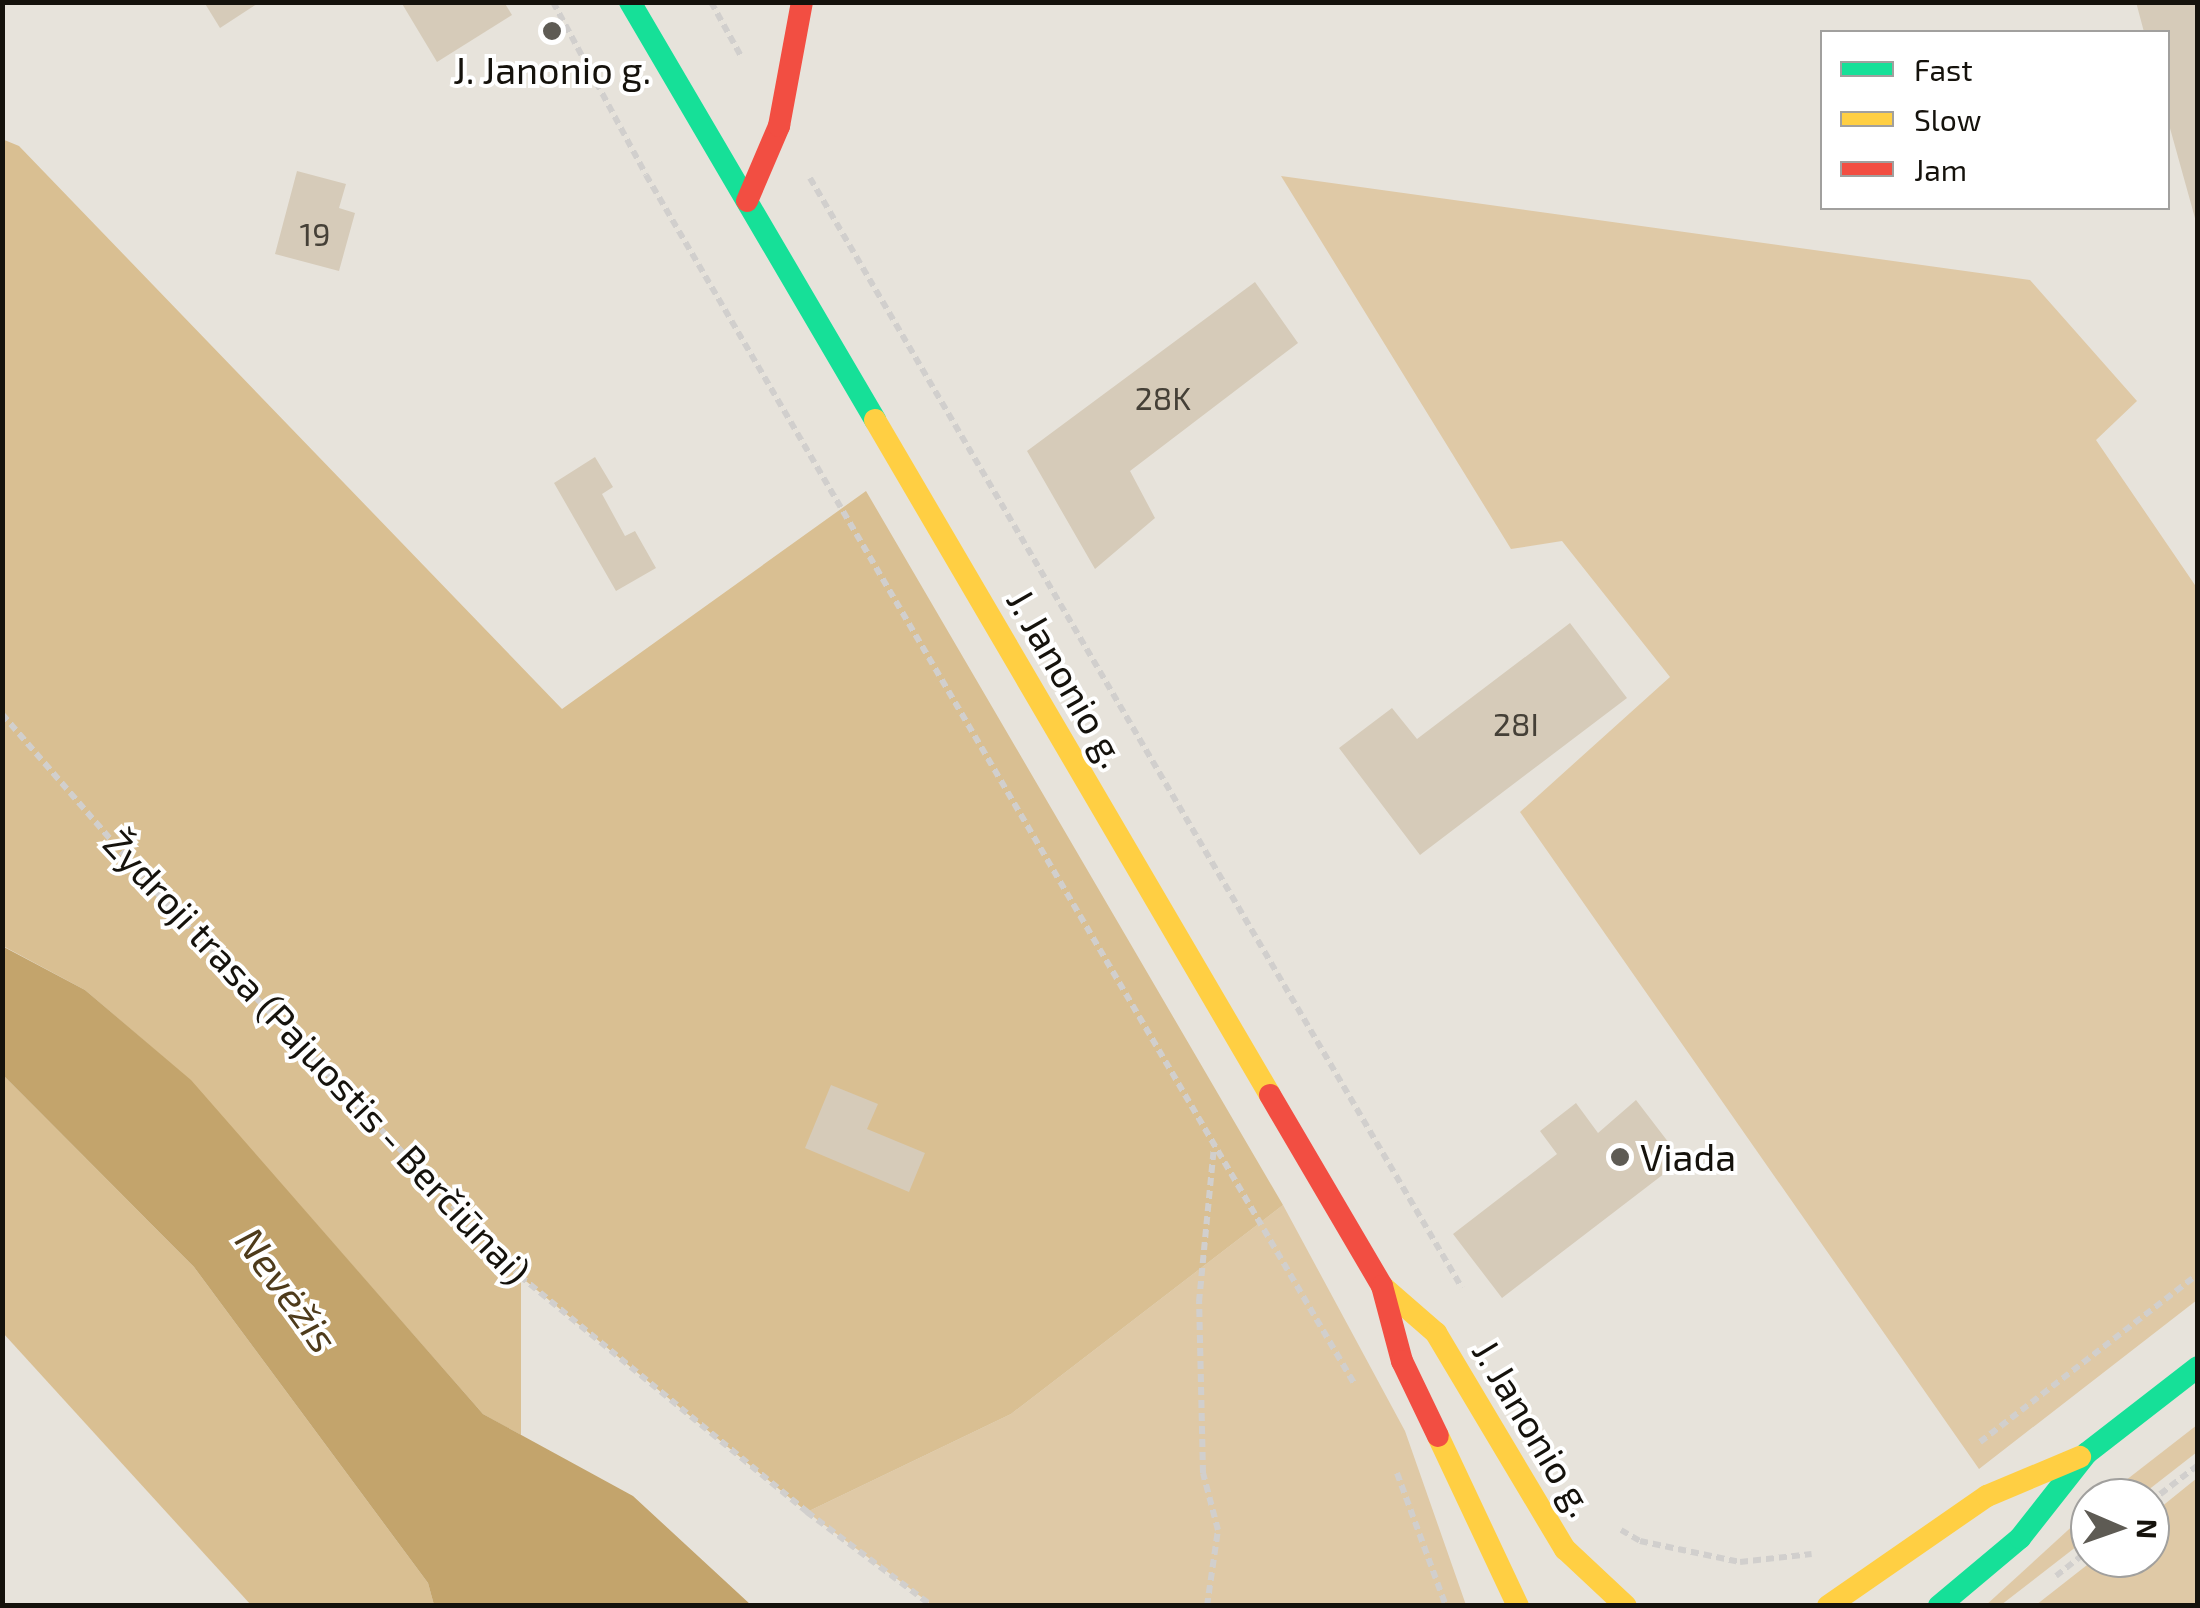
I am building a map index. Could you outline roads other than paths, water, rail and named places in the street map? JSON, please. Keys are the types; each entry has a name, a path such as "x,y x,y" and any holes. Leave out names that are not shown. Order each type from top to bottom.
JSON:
{"street":[{"name":"J. Janonio g.","path":"630,2 1382,1286 1402,1362 1518,1606"},
{"path":"747,200 779,126 802,2"},
{"name":"J. Janonio g.","path":"1382,1286 1436,1333 1565,1550 1626,1606"},
{"path":"1940,1606 2020,1538 2087,1454 2198,1367"},
{"path":"1828,1606 1987,1496 2087,1454"}],"water":[{"name":"Nevėžis","path":"2,946 85,990 191,1080 483,1414 633,1496 751,1605 434,1605 428,1583 194,1267 3,1075"}],"place":[{"name":"J. Janonio g.","path":"552,31"},
{"name":"Viada","path":"1620,1157"}]}
